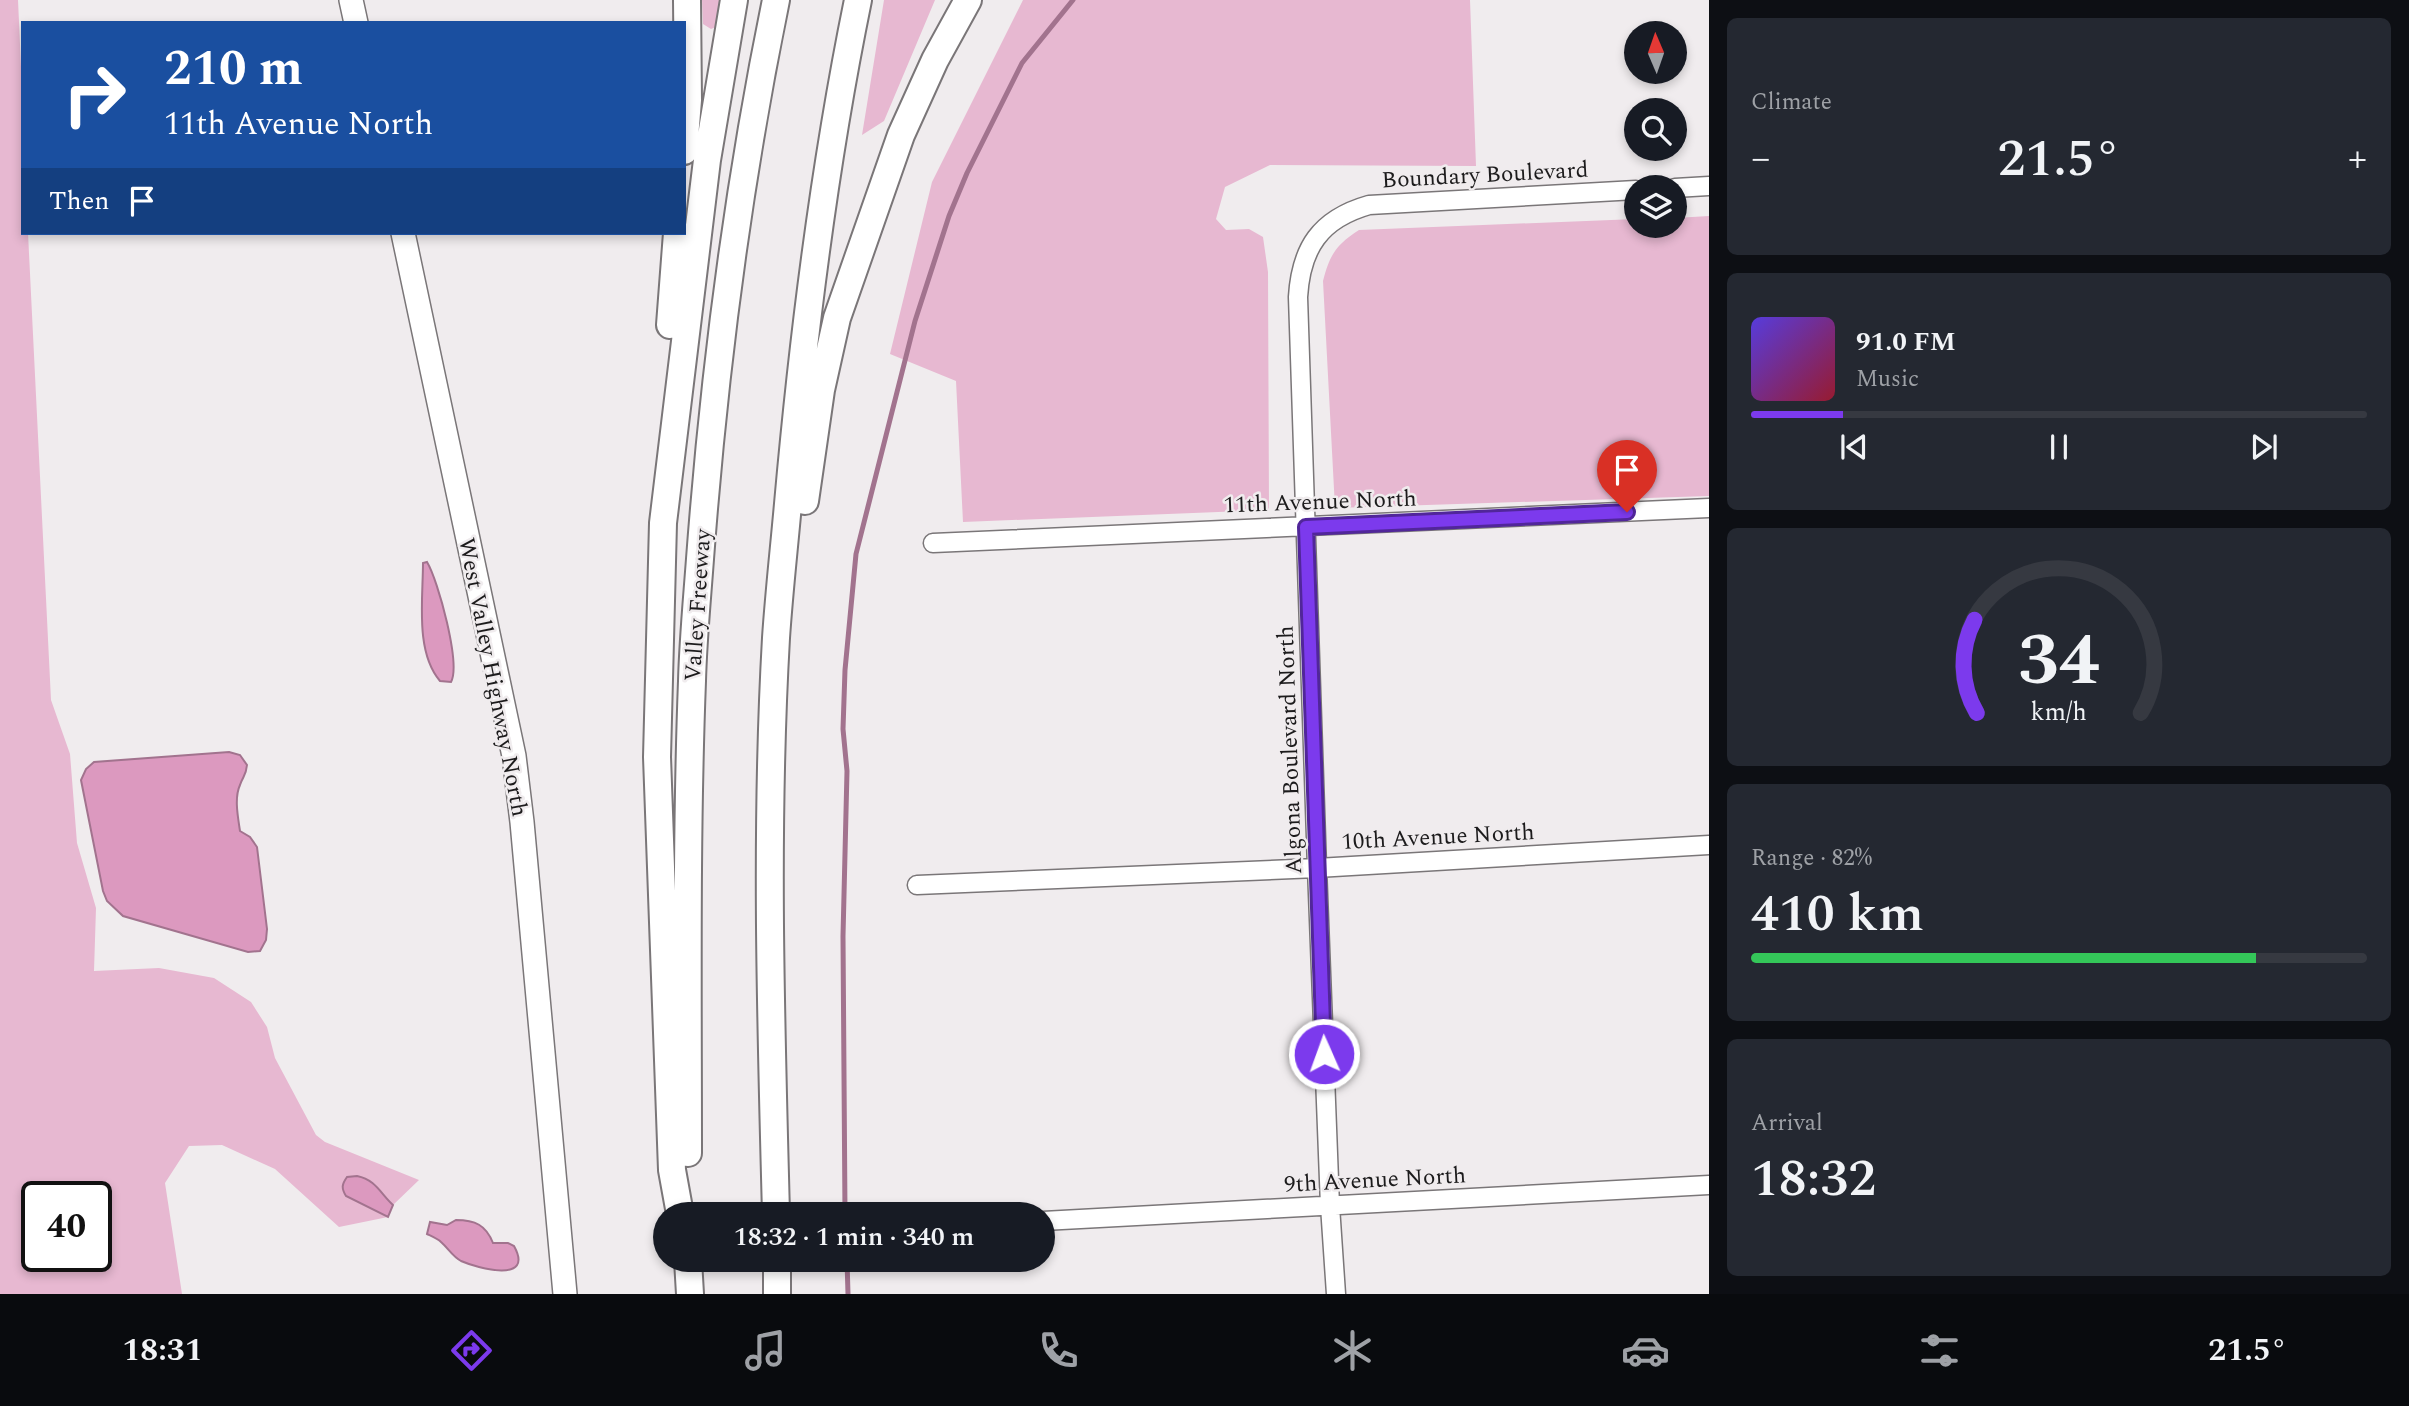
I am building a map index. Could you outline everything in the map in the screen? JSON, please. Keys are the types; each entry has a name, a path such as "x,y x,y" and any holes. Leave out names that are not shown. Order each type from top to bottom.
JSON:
{"highway":[{"path":"686,126 687,0"},
{"path":"663,523 707,160 734,0"},
{"name":"Valley Freeway","path":"688,1202 690,776 692,680 702,528 711,417 730,259 776,0"},
{"path":"776,1202 771,985 771,766 776,638 796,407 830,158 858,0"},
{"path":"771,766 798,546 821,390 838,318 901,135 935,60 968,0"},
{"path":"677,235 661,442 663,523 657,757 671,1170 678,1202"},
{"path":"689,1272 690,1294"},
{"path":"777,1272 778,1294"}],"main road":[{"path":"351,0 356,21"},
{"name":"West Valley Highway North","path":"403,235 514,756 565,1294"}],"street":[{"path":"1687,187 1709,186"},
{"name":"Boundary Boulevard","path":"1338,218 1359,208 1379,203 1624,191"},
{"name":"Algona Boulevard North","path":"1336,1294 1317,868 1299,279 1304,256 1317,236 1338,218"},
{"name":"11th Avenue North","path":"933,543 1709,508"},
{"name":"10th Avenue North","path":"917,885 1317,868 1709,845"},
{"name":"9th Avenue North","path":"1055,1220 1709,1185"}],"shaded area":[{"path":"0,0 18,0 21,67 21,235 28,235 51,700 70,754 77,843 96,908 94,971 159,968 214,978 251,1002 267,1027 275,1058 316,1135 325,1142 419,1180 393,1205 388,1217 339,1227 275,1169 222,1145 189,1146 165,1183 182,1294 0,1294"},
{"path":"702,0 721,0 716,27 711,29 703,24"},
{"path":"884,0 935,0 884,121 862,135"},
{"path":"1023,0 1470,0 1476,166 1270,165 1225,187 1216,219 1226,230 1249,229 1263,237 1268,272 1269,510 963,522 956,381 890,354 932,182"},
{"path":"1709,216 1709,496 1335,508 1323,281 1335,251 1351,235 1359,230 1624,219 1624,238 1687,238 1687,217"},
{"path":"427,562 442,603 451,641 451,682 440,681 432,669 424,640 423,563"},
{"path":"229,752 240,755 247,765 238,790 237,808 240,831 250,837 257,847 267,929 266,940 260,951 248,952 123,916 107,901 81,780 86,769 94,762"},
{"path":"357,1176 373,1184 393,1205 388,1217 346,1196 344,1182 347,1177"},
{"path":"456,1220 479,1225 493,1243 508,1243 514,1246 517,1265 501,1270 469,1264 458,1259 440,1241 427,1234 430,1222 447,1225"}],"waterway":[{"path":"845,1202 843,936 847,771 843,729 845,670 856,554 915,321 949,216 967,173 1022,63 1073,0"},
{"path":"847,1272 848,1294"}],"route":[{"path":"1324,1054 1306,527 1627,512"}]}
